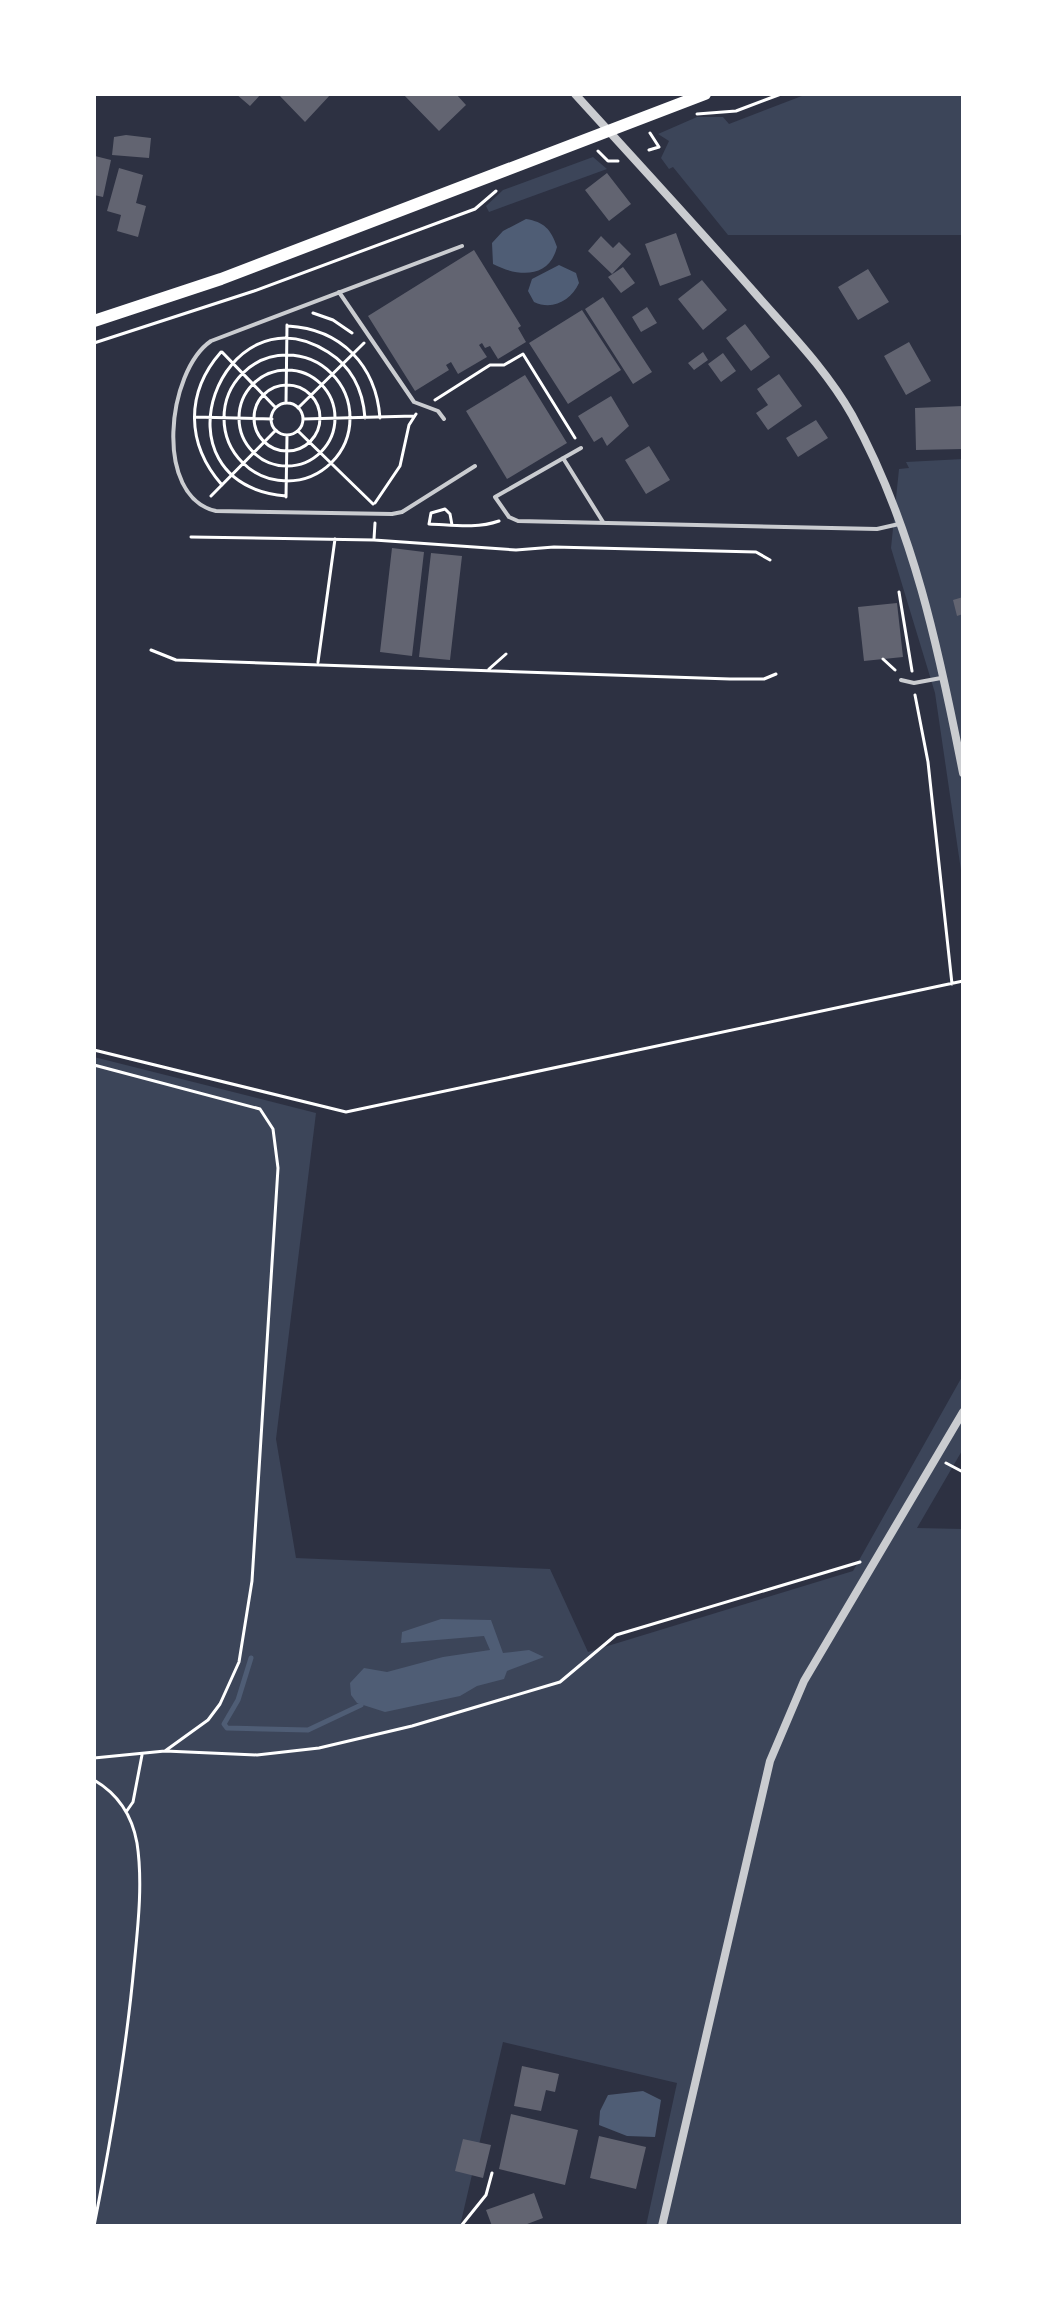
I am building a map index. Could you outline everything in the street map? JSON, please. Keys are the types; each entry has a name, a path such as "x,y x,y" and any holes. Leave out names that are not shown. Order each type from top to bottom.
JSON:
{"main road":[{"path":"94,321 221,279 705,94"}],"street":[{"path":"575,94 824,373 857,426 925,594 963,773"},
{"path":"662,2226 770,1761 804,1681 963,1412"}],"lane":[{"path":"462,246 221,336 199,350 182,380 173,417 173,437 180,471 201,506 216,511 402,512 475,466"},
{"path":"339,292 414,402 438,411 444,419"},
{"path":"581,448 495,497 509,517 518,521 877,529 899,524"},
{"path":"563,458 603,522"},
{"path":"901,680 914,683 945,678"}],"path":[{"path":"695,114 736,111 781,94"},
{"path":"649,150 659,147 650,133"},
{"path":"598,151 608,161 624,161"},
{"path":"94,343 254,291 475,209 499,188 511,168"},
{"path":"286,403 287,311 315,314 342,325 362,345 298,408"},
{"path":"287,326 316,330 353,352 376,389 380,418"},
{"path":"286,496 252,488 232,474 217,454 209,418 217,382 232,362 263,344 287,340 323,349 342,363 357,383 365,418"},
{"path":"222,485 198,447 194,417 198,388 221,352 276,408"},
{"path":"373,505 400,466 414,416 490,365 504,365 523,354 581,448"},
{"path":"287,356 311,360 332,374 343,390 350,418 347,438 331,463 311,476 287,481 263,477 243,463 227,438 224,418 231,389 243,373 263,360 287,356"},
{"path":"287,370 305,374 321,385 331,400 335,419 331,437 321,452 305,463 287,466 269,463 253,453 243,437 239,418 243,400 253,384 268,374 287,370"},
{"path":"286,385 311,395 320,419 310,442 287,451 264,442 254,419 264,395 286,385"},
{"path":"286,403 298,408 303,419 298,431 287,435 276,430 272,419 276,408 286,403"},
{"path":"303,419 414,416"},
{"path":"173,417 272,419"},
{"path":"201,506 276,430"},
{"path":"298,431 373,505 374,540"},
{"path":"286,513 287,435"},
{"path":"452,525 450,514 445,509 431,513 429,524 483,527 509,517"},
{"path":"191,537 374,540 516,550 554,547 756,552 770,560"},
{"path":"318,664 335,539"},
{"path":"899,592 928,762 952,984"},
{"path":"151,650 176,660 730,679 764,679 776,674"},
{"path":"486,670 506,654"},
{"path":"883,659 901,680"},
{"path":"94,1050 346,1112 963,981"},
{"path":"94,1065 260,1109 273,1129 278,1168 252,1581 239,1662 220,1704 208,1720 165,1751"},
{"path":"935,1458 963,1472"},
{"path":"94,1758 165,1751 244,1755 293,1751 412,1726 552,1686 577,1670 604,1642 616,1635 817,1572 875,1558"},
{"path":"126,1812 133,1802 143,1753"},
{"path":"94,1780 109,1789 126,1812 137,1843 138,1924 129,2017 94,2226"},
{"path":"461,2226 486,2195 492,2173"}],"shaded area":[{"path":"807,94 963,94 963,235 728,235 673,167 669,169 661,158 669,141 658,134 697,117 723,117 729,124"},
{"path":"593,157 607,169 489,212 486,206 503,190"},
{"path":"526,219 542,224 552,235 557,247 553,257 540,270 531,272 512,271 493,264 492,243 503,231"},
{"path":"559,265 576,273 579,283 576,289 561,302 548,305 534,302 528,291 532,279"},
{"path":"963,459 963,884 935,693 891,548 899,469 909,468 906,462"},
{"path":"94,1057 316,1113 276,1439 296,1558 550,1569 588,1652 853,1571 963,1375 963,1449 917,1528 963,1529 963,2226 646,2226 677,2083 503,2042 460,2226 94,2226"},
{"path":"441,1619 491,1620 503,1653 529,1650 544,1657 507,1671 504,1679 477,1686 460,1696 385,1712 357,1703 351,1695 350,1683 364,1668 387,1672 443,1657 490,1650 484,1636 401,1643 402,1632"},
{"path":"643,2091 661,2100 655,2137 627,2136 599,2125 600,2111 608,2095"}],"building":[{"path":"236,94 261,94 250,106"},
{"path":"278,94 331,94 305,122"},
{"path":"403,94 456,94 466,105 439,131"},
{"path":"114,137 151,138 149,158 112,155"},
{"path":"95,156 111,160 103,197 94,195"},
{"path":"119,168 143,175 136,203 146,206 138,237 117,231 121,215 107,211"},
{"path":"607,173 631,204 609,221 585,190"},
{"path":"676,233 691,275 660,286 645,244"},
{"path":"601,236 613,248 619,242 631,254 612,274 588,251"},
{"path":"474,250 521,326 518,328 526,342 498,359 490,346 485,348 482,343 479,345 487,357 458,374 451,362 446,365 449,370 415,391 368,316"},
{"path":"623,267 635,283 621,293 608,277"},
{"path":"868,269 889,302 858,320 838,287"},
{"path":"702,280 727,310 703,330 678,299"},
{"path":"603,297 652,372 633,384 585,309"},
{"path":"647,307 657,323 641,332 632,317"},
{"path":"582,310 621,370 568,404 529,343"},
{"path":"745,324 770,357 751,371 726,338"},
{"path":"909,342 931,381 906,395 884,356"},
{"path":"703,352 708,360 694,370 688,363"},
{"path":"723,353 736,371 721,382 708,364"},
{"path":"779,374 802,406 768,430 756,413 768,405 757,389"},
{"path":"525,375 567,443 507,479 466,411"},
{"path":"611,396 629,426 607,446 602,437 594,442 578,416"},
{"path":"963,406 963,449 916,450 915,408"},
{"path":"816,420 828,438 798,457 786,438"},
{"path":"649,446 670,480 646,494 625,460"},
{"path":"392,548 424,552 412,656 380,652"},
{"path":"431,553 462,556 450,660 419,657"},
{"path":"963,597 963,614 957,616 953,600"},
{"path":"897,603 903,657 864,661 858,607"},
{"path":"522,2066 559,2074 555,2092 546,2090 541,2111 514,2106"},
{"path":"511,2114 578,2130 565,2185 499,2169"},
{"path":"599,2136 646,2147 636,2189 590,2178"},
{"path":"463,2139 491,2145 483,2178 455,2171"},
{"path":"534,2193 543,2218 522,2226 492,2226 486,2210"}],"waterway":[{"path":"251,1658 238,1700 224,1724 227,1728 308,1730 361,1705"}]}
